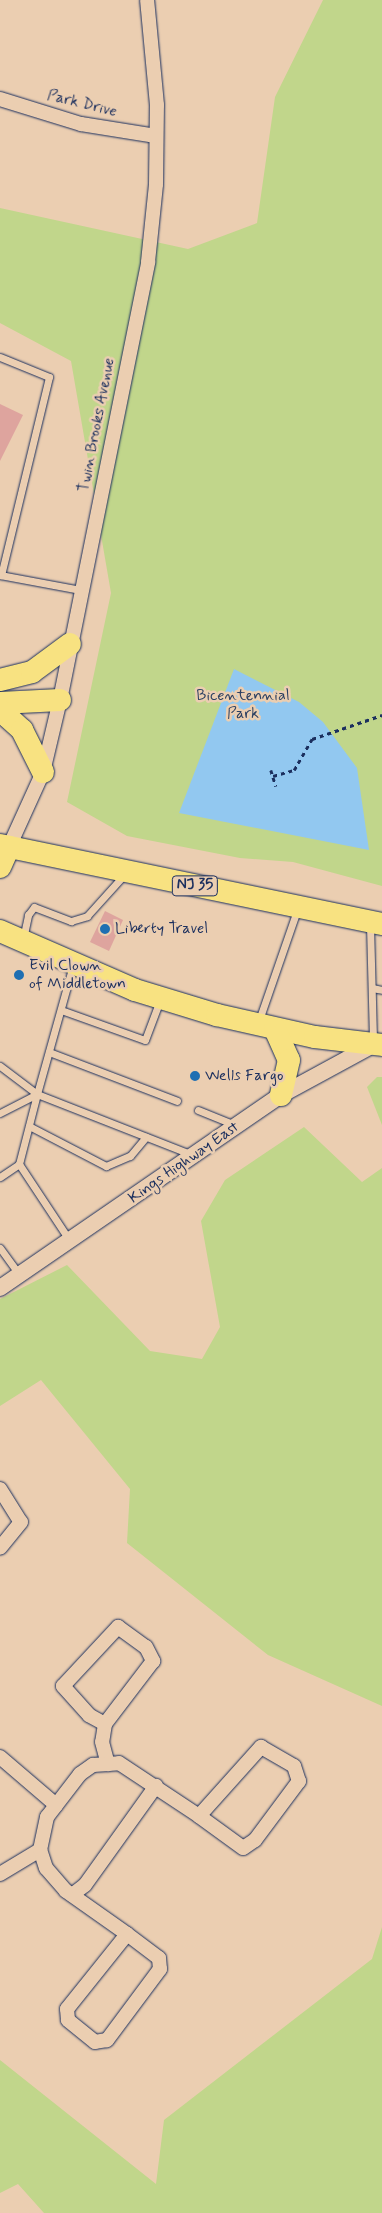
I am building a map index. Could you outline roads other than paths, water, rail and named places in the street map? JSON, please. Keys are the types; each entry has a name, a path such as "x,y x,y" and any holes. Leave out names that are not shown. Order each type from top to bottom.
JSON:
{"highway":[{"path":"0,680 32,672 70,644"},
{"path":"0,703 60,700"},
{"path":"0,710 22,730 43,772"},
{"name":"NJ 35","path":"3,853 127,872 376,923"},
{"path":"7,932 73,965 161,998 266,1027 377,1045"},
{"path":"266,1027 289,1060 280,1095"}],"street":[{"name":"Twin Brooks Avenue","path":"3,853 43,772 60,700 148,262 156,136 147,0"},
{"name":"Park Drive","path":"0,99 80,124 156,136"},
{"name":"Kings Highway East","path":"0,1288 280,1095 377,1045"},
{"path":"0,1489 21,1522 0,1548"},
{"path":"105,1724 89,1715 64,1686 118,1627 146,1647 154,1660 105,1724 102,1742 108,1764"},
{"path":"128,1934 67,2009 68,2020 96,2042 107,2040 160,1969 159,1958 128,1934 72,1895 46,1868 40,1850 47,1817 80,1774 108,1764 119,1763 156,1786 199,1816 248,1847 300,1774 274,1751 261,1747 199,1816"},
{"path":"0,1757 56,1804"},
{"path":"72,1895 85,1886 156,1786"},
{"path":"0,1874 40,1850"}],"lane":[{"path":"0,357 49,377 0,575 81,590"},
{"path":"7,932 28,915 34,907 71,921 87,916 127,872"},
{"path":"266,1027 298,907"},
{"path":"376,923 372,988 377,1045"},
{"path":"0,1177 19,1164 73,965"},
{"path":"372,988 382,990"},
{"path":"61,1010 144,1040 161,998"},
{"path":"49,1052 177,1101"},
{"path":"0,1066 37,1094 194,1156"},
{"path":"0,1113 37,1094"},
{"path":"198,1110 237,1126"},
{"path":"29,1126 106,1166 130,1156 146,1137"},
{"path":"19,1164 70,1241"},
{"path":"0,1248 19,1275"}],"water":[{"path":"234,669 299,702 323,722 357,768 369,850 179,813"}],"place":[{"name":"Liberty Travel","path":"105,929"},
{"name":"Evil Clown of Middletown","path":"19,975"},
{"name":"Wells Fargo","path":"195,1076"}],"park label":[{"name":"Bicentennial Park","path":"243,705"}]}
